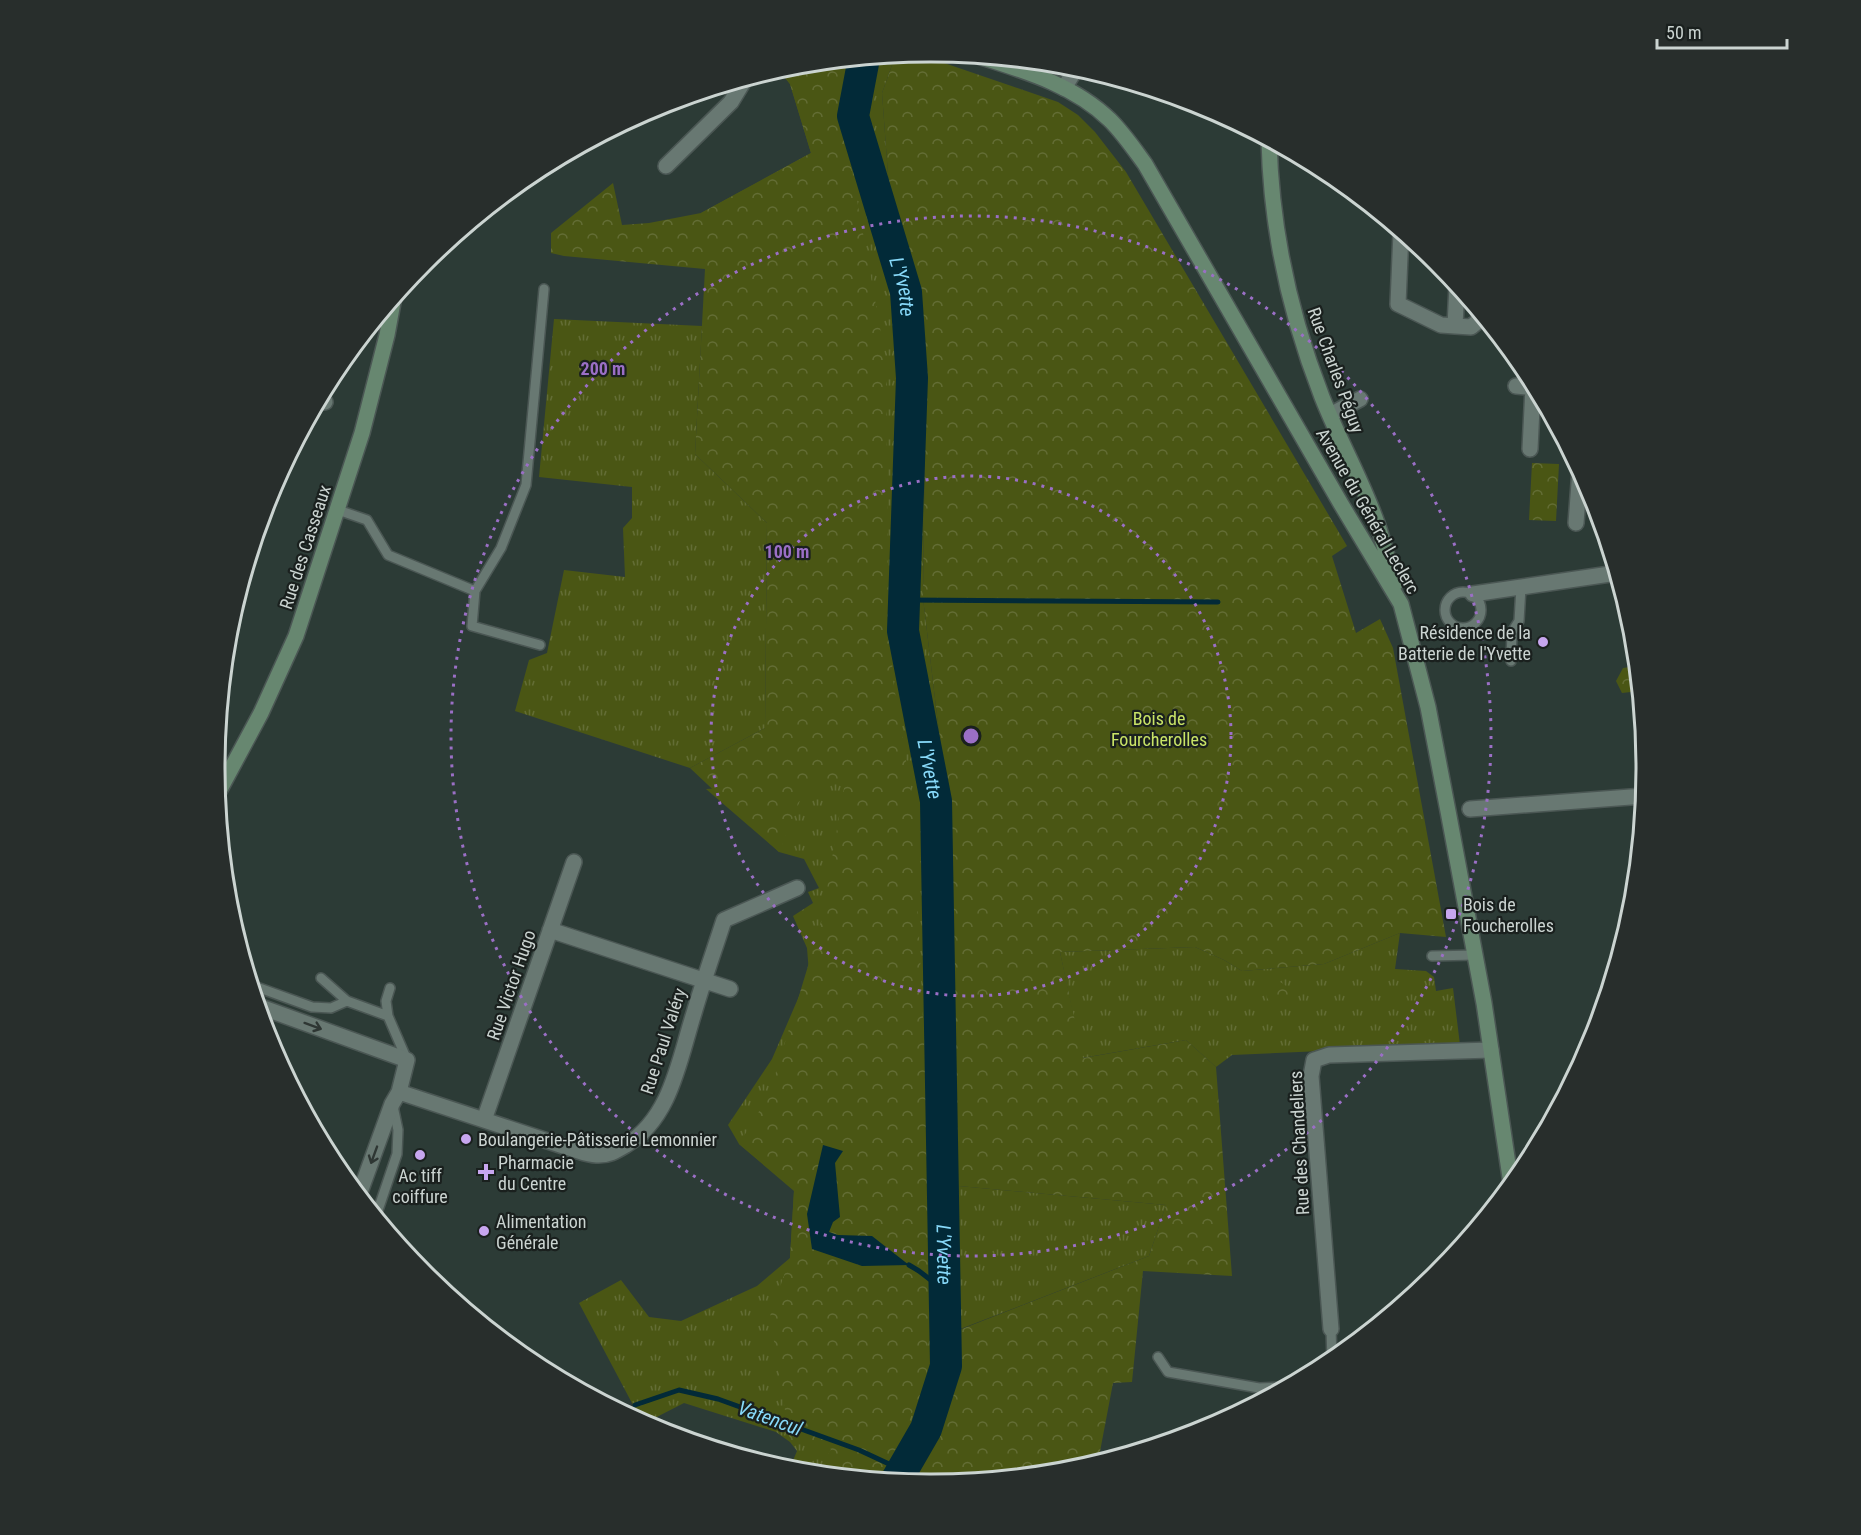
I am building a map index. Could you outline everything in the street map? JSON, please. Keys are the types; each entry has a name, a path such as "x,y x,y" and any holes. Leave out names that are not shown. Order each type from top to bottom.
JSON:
{"main road":[{"name":"Avenue du Général Leclerc","path":"1009,66 1049,80 1090,104 1110,121 1145,164 1401,604 1428,707 1475,956 1509,1172"},
{"name":"Rue Charles Péguy","path":"1270,148 1274,205 1288,289 1312,370 1376,522 1401,604"},
{"name":"Rue des Casseaux","path":"225,781 261,712 296,636 362,433 391,313"}],"street":[{"path":"1064,88 1072,76"},
{"path":"666,166 731,102 739,89"},
{"path":"1401,241 1398,304 1441,325 1471,327 1477,322"},
{"path":"1455,326 1456,297"},
{"path":"1516,386 1525,386"},
{"path":"1330,415 1360,399"},
{"path":"1530,449 1533,400"},
{"path":"1576,524 1579,488"},
{"path":"1473,594 1609,574"},
{"path":"1470,809 1635,797"},
{"name":"Rue Victor Hugo","path":"484,1120 574,862"},
{"name":"Rue Paul Valéry","path":"396,1098 484,1120 596,1156 612,1154 639,1137 657,1117 669,1091 724,920 796,888"},
{"path":"550,930 729,988"},
{"path":"268,1009 407,1060 396,1098 362,1186"},
{"name":"Rue des Chandeliers","path":"1331,1329 1311,1076 1314,1060 1329,1055 1491,1050"}],"lane":[{"path":"540,645 472,626 475,591 501,548 525,485 544,289"},
{"path":"338,510 367,520 388,555 475,591"},
{"path":"1511,661 1512,632 1519,621 1521,587"},
{"path":"1460,592 1473,594 1481,608 1478,620 1463,628 1452,625 1445,615 1449,598 1460,592"},
{"path":"1432,956 1475,956"},
{"path":"321,978 347,1000 388,1016"},
{"path":"260,988 312,1007 331,1008 347,1000"},
{"path":"390,988 386,1001 388,1016 407,1060"},
{"path":"379,1208 397,1154 396,1098"},
{"path":"1331,1329 1332,1349"},
{"path":"1158,1357 1168,1372 1268,1388"}],"green space":[{"name":"Bois de Fourcherolles","path":"942,62 1058,102 1078,115 1095,132 1126,172 1347,546 1332,556 1356,633 1380,619 1393,648 1446,937 1400,933 1324,964 1242,971 1195,947 1060,952 1083,1058 1186,1040 1216,1067 1232,1276 1143,1271 1132,1382 1113,1383 1100,1452 1068,1460 977,1472 915,1473 941,1419 956,1372 954,1332 1149,1256 1166,1205 948,1185 948,959 941,749 923,598 925,429 919,286 889,188 882,93 893,63"},
{"path":"893,63 882,93 889,188 919,286 925,429 923,598 941,749 948,959 948,1185 1166,1205 1149,1256 955,1331 956,1372 941,1419 915,1473 838,1467 793,1460 797,1451 790,1442 776,1432 684,1403 655,1418 635,1409 579,1303 621,1280 649,1317 681,1321 757,1286 790,1258 794,1190 739,1144 728,1125 772,1059 809,973 807,948 793,916 813,903 808,892 819,888 804,859 779,852 706,789 845,781 834,283 703,268 701,213 811,153 790,84 784,77 838,68"},
{"path":"856,66 850,161 886,361 888,579 893,680 913,804 932,1215 927,1380 890,1462 888,1472 823,1465 831,1449 790,1442 770,1316 790,1258 794,1191 739,1144 769,1095 821,923 845,782 806,786 779,852 690,768 765,728 767,523 695,454 705,269 551,253 551,233 613,183 622,225 649,223 701,213 811,153 790,84 784,77"},
{"path":"554,319 702,326 695,454 767,523 765,728 690,768 515,711 529,660 547,653 564,570 625,577 623,528 632,518 632,487 539,477"},
{"path":"1532,463 1559,464 1556,521 1529,520"},
{"path":"1629,667 1632,692 1622,693 1616,681 1623,668"},
{"path":"1400,933 1395,969 1426,971 1434,977 1436,991 1453,988 1460,1045 1232,1055 1216,1067 1186,1040 1082,1058 1060,952 1195,947 1242,971 1324,964"},
{"path":"1277,982 1285,985 1288,993 1285,1001 1277,1004 1269,1001 1266,993 1269,985"}],"water":[{"path":"823,1145 843,1151 835,1163 840,1217 833,1222 829,1232 838,1235 872,1236 909,1265 862,1266 812,1249 807,1214"}],"waterway":[{"name":"L'Yvette","path":"863,65 853,116 906,292 912,378 903,631 936,801 946,1366 926,1429 901,1473"},
{"path":"905,600 1218,602"},
{"path":"909,1265 945,1291"},
{"name":"Vatencul","path":"635,1405 679,1390 718,1399 859,1450 902,1470"}],"place":[{"name":"Résidence de la Batterie de l'Yvette","path":"1543,642"},
{"name":"Bois de Foucherolles","path":"1451,914"},
{"name":"Boulangerie-Pâtisserie Lemonnier","path":"466,1139"},
{"name":"Ac tiff coiffure","path":"420,1155"},
{"name":"Pharmacie du Centre","path":"486,1172"},
{"name":"Alimentation Générale","path":"484,1231"}]}
